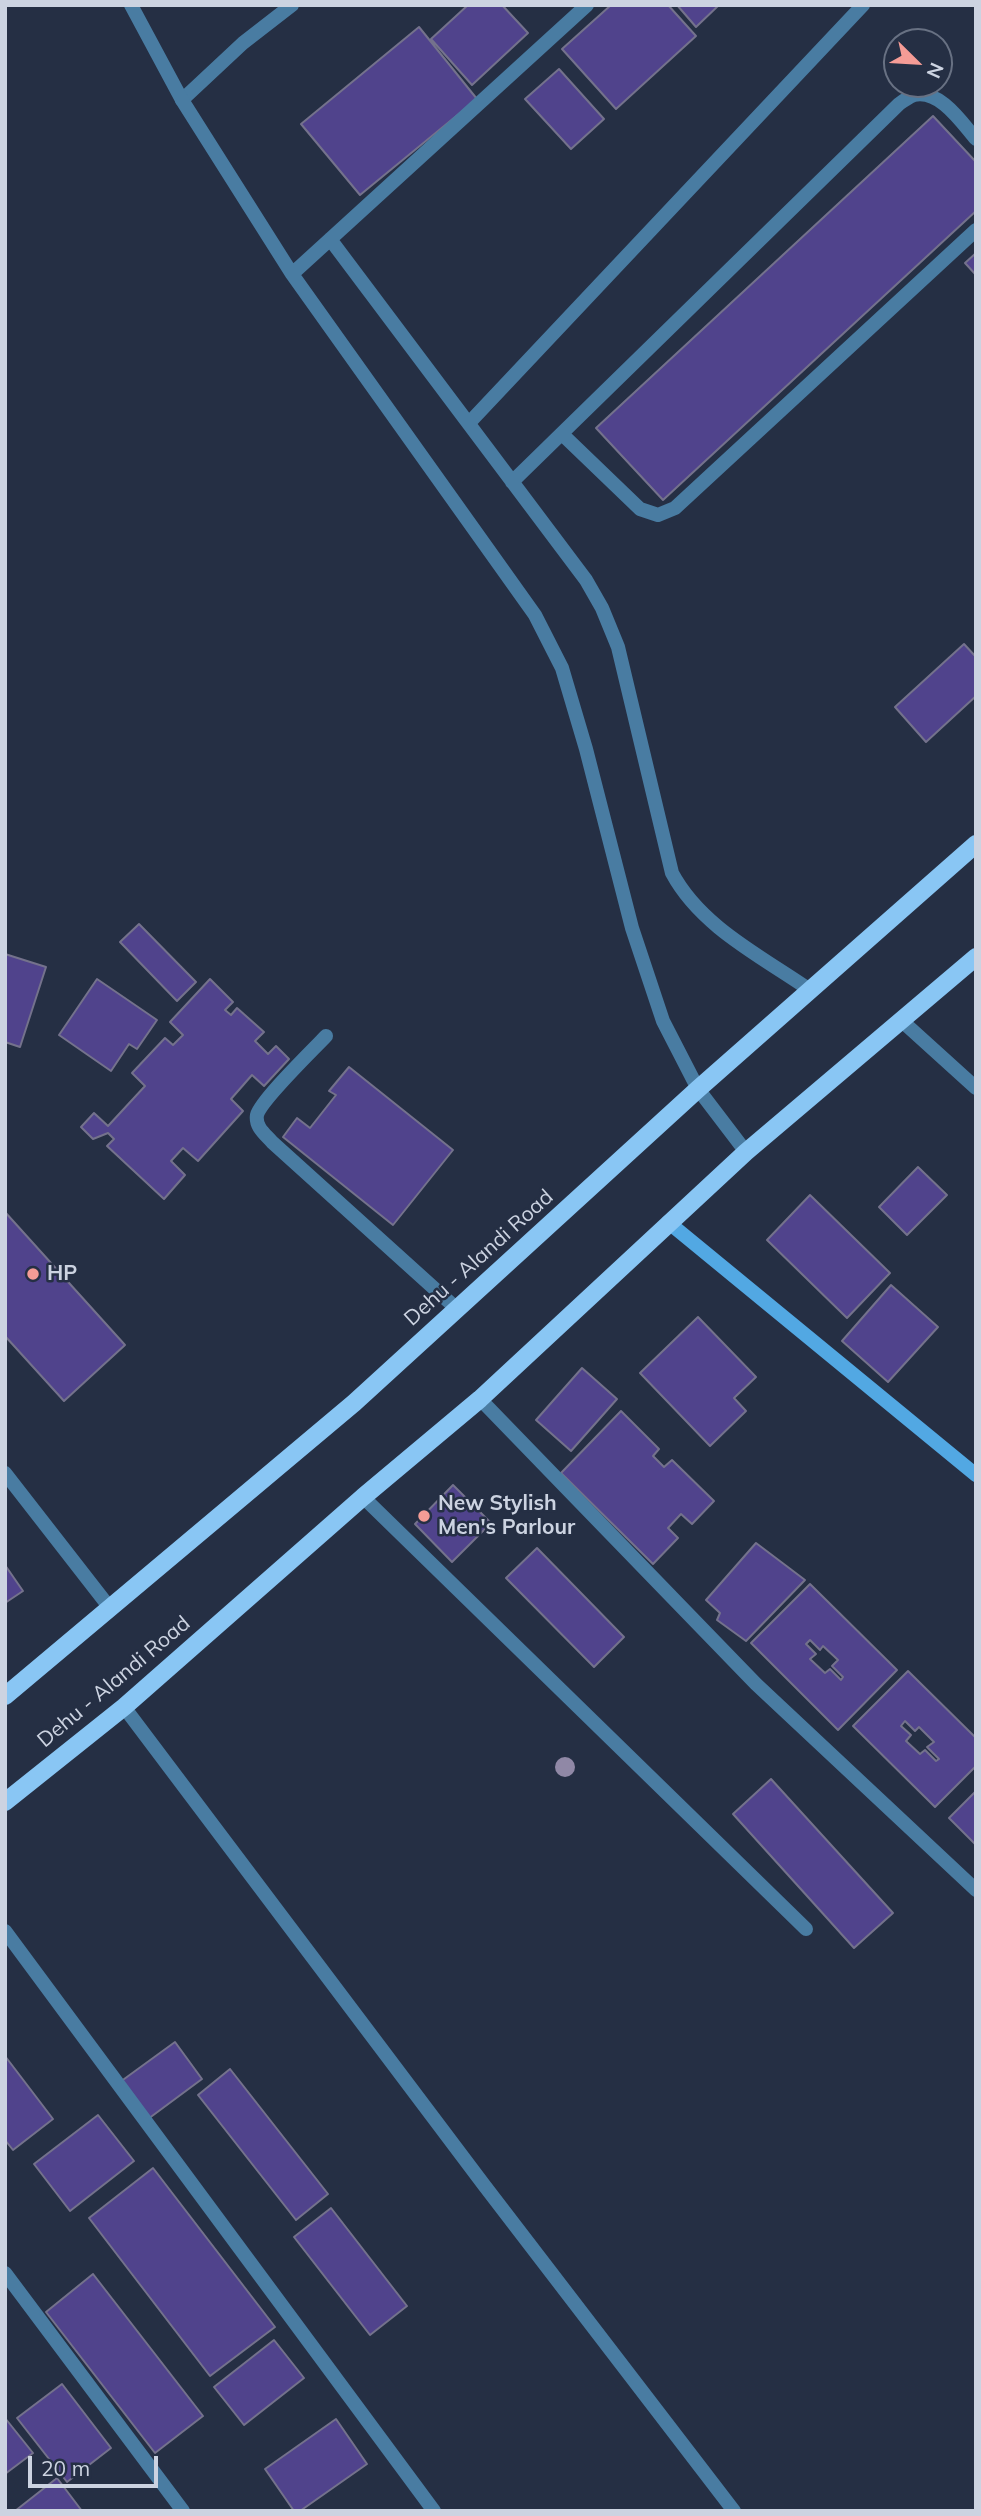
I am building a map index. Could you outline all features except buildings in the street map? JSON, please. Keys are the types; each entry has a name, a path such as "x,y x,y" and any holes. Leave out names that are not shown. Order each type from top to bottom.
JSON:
{"main road":[{"name":"Dehu - Alandi Road","path":"5,1696 354,1403 698,1089 976,844"},
{"name":"Dehu - Alandi Road","path":"5,1802 124,1707 363,1497 480,1399 746,1152 976,957"}],"street":[{"path":"131,5 182,100 292,274 535,615 556,657 586,749 632,928 663,1021 698,1089 746,1152"},
{"path":"182,100 243,43 292,5"},
{"path":"292,274 587,5"},
{"path":"469,423 863,5"},
{"path":"512,482 899,104 915,95 930,97 950,109 976,139"},
{"path":"562,434 640,509 658,515 675,508 976,230"},
{"path":"330,239 586,580 602,608 618,647 672,873 682,893 714,925 810,990"},
{"path":"902,1021 976,1088"},
{"path":"326,1036 266,1101 257,1113 258,1126 272,1142 457,1309"},
{"path":"668,1222 976,1475"},
{"path":"480,1399 756,1684 976,1890"},
{"path":"5,1473 110,1608"},
{"path":"363,1497 806,1929"},
{"path":"124,1707 484,2185 734,2511"},
{"path":"5,1931 433,2511"},
{"path":"5,2273 183,2511"}],"place":[{"name":"HP","path":"33,1274"},
{"name":"New Stylish Men's Parlour","path":"424,1516"}]}
